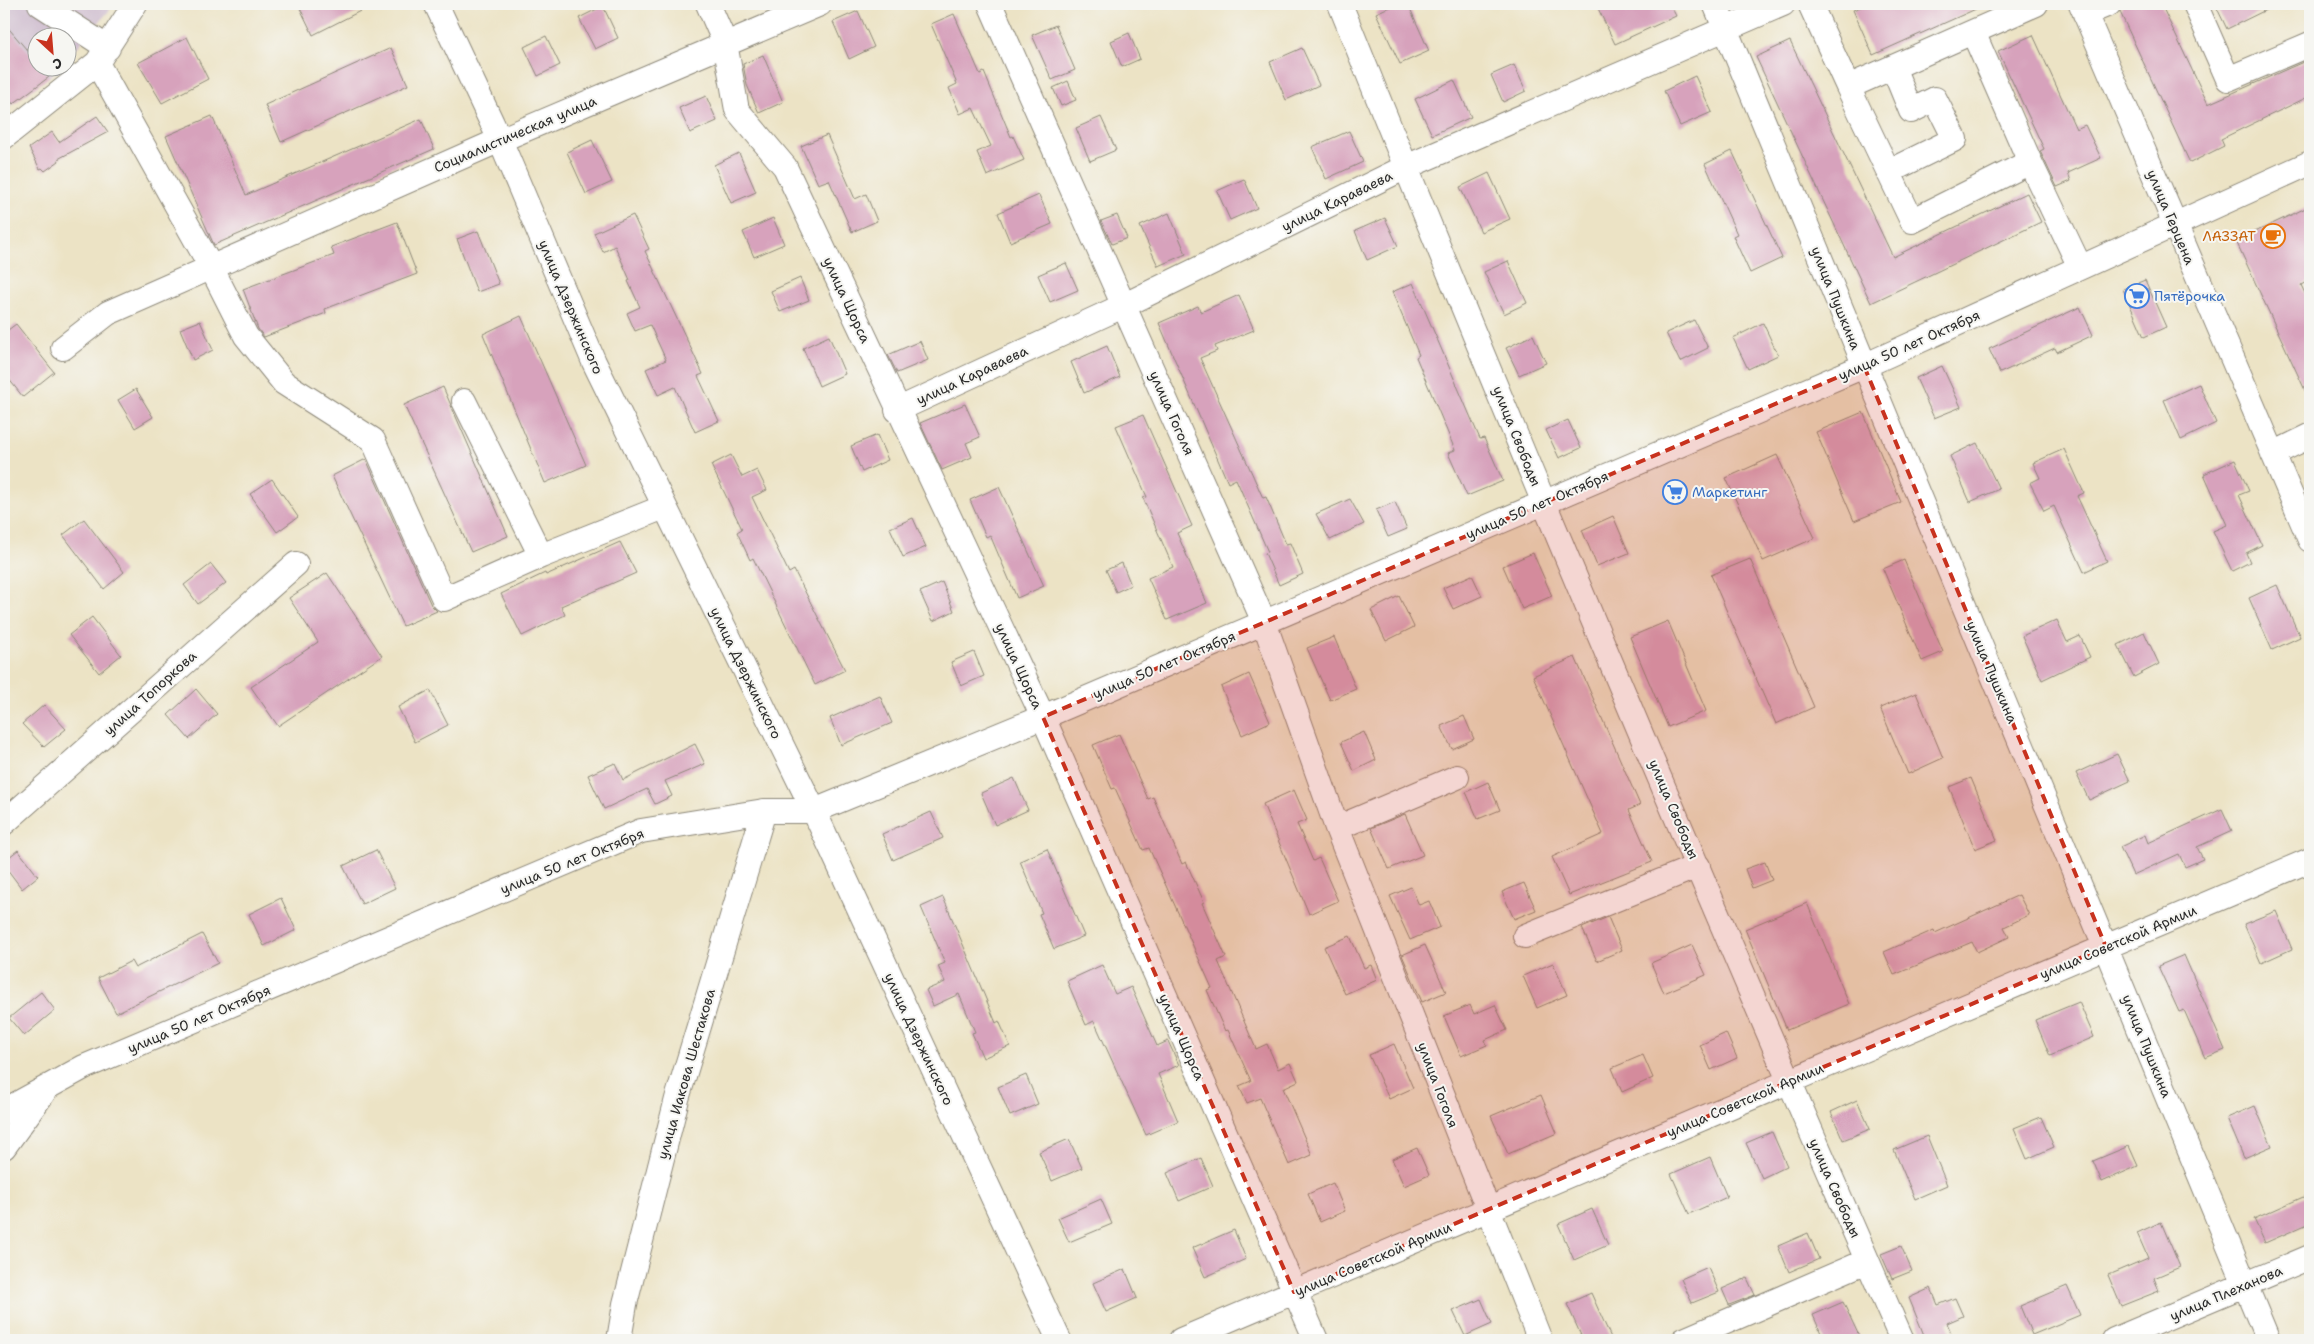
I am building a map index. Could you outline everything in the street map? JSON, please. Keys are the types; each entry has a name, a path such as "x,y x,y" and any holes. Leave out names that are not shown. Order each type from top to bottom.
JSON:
{"street":[{"path":"40,4 102,56 246,336 284,383 373,440 444,599 541,556 664,507"},
{"path":"4,137 102,56 134,4"},
{"name":"улица Дзержинского","path":"436,4 500,140 594,362 814,811 1059,1340"},
{"name":"улица Щорса","path":"708,4 725,43 737,110 785,167 897,410 1043,717 1316,1340"},
{"name":"Социалистическая улица","path":"63,348 108,313 211,266 725,43 820,4"},
{"name":"улица Гоголя","path":"990,4 1264,622 1337,828 1540,1340"},
{"name":"улица Свободы","path":"1340,4 1544,502 1789,1082 1902,1340"},
{"name":"улица Пушкина","path":"1715,4 2268,1340"},
{"name":"улица Караваева","path":"897,410 1125,305 1406,167 1783,4"},
{"path":"1810,4 1912,221 2030,162"},
{"path":"1848,87 2036,4"},
{"path":"2083,9 2109,4"},
{"path":"2196,4 2228,79 2310,44"},
{"name":"улица Герцена","path":"2083,9 2310,540"},
{"path":"1973,32 2030,162 2080,267"},
{"path":"1888,172 1955,139 1935,99 1911,111 1893,67"},
{"name":"улица 50 лет Октября","path":"4,1111 84,1067 641,831 764,811 814,811 1043,717 1864,366 2310,163"},
{"path":"464,401 541,556"},
{"path":"2273,454 2310,436"},
{"name":"улица Топоркова","path":"4,823 296,564"},
{"path":"1337,828 1457,777"},
{"name":"улица Иакова Шестакова","path":"619,1340 625,1304 677,1098 764,811"},
{"name":"улица Советской Армии","path":"1181,1340 2310,860"},
{"name":"улица Свободы","path":"1525,936 1698,866"},
{"path":"4,1147 48,1087"},
{"name":"улица Плеханова","path":"2114,1340 2310,1257"},
{"path":"1684,1340 1867,1261"}],"highlighted area":[{"path":"1864,366 2106,947 1294,1292 1043,717"}],"shaded area":[{"path":"4,4 115,4 78,47 78,28 28,28 28,78 48,78 4,111"}],"building":[{"path":"298,4 374,4 313,35"},
{"path":"1396,4 1408,4 1429,51 1400,64 1376,13"},
{"path":"1596,4 1670,4 1676,16 1615,44"},
{"path":"1868,4 1987,4 1873,55 1853,10"},
{"path":"2122,4 2161,4 2208,104 2310,59 2310,96 2221,139 2224,146 2190,163 2120,12"},
{"path":"2215,4 2278,4 2227,29"},
{"path":"603,6 618,38 595,49 579,18"},
{"path":"858,11 874,47 849,59 833,22"},
{"path":"954,14 980,74 984,72 1011,137 1013,136 1024,160 987,176 977,152 991,146 973,108 960,114 949,88 957,84 931,24"},
{"path":"4,23 28,51 28,78 48,78 13,104 4,92"},
{"path":"1056,25 1075,70 1052,80 1032,35"},
{"path":"1129,33 1140,59 1122,67 1111,41"},
{"path":"2033,35 2076,129 2085,125 2101,158 2068,173 2071,181 2057,187 2040,151 2044,149 1998,51"},
{"path":"546,36 560,65 538,76 524,47"},
{"path":"187,37 208,79 162,103 138,63"},
{"path":"1790,41 1893,257 2027,193 2041,222 1871,303 1756,57"},
{"path":"391,48 408,85 281,142 265,105"},
{"path":"1302,48 1319,85 1286,100 1270,62"},
{"path":"763,55 783,102 759,113 747,85 743,64"},
{"path":"1514,65 1526,91 1503,102 1491,75"},
{"path":"1695,76 1712,112 1680,126 1664,91"},
{"path":"1454,80 1471,117 1432,135 1415,99"},
{"path":"1068,81 1076,100 1061,106 1053,88"},
{"path":"706,96 717,121 690,133 679,108"},
{"path":"97,116 108,132 58,159 59,161 45,171 42,168 40,169 29,148 52,132 59,142"},
{"path":"212,116 246,195 421,119 434,149 214,245 166,136"},
{"path":"1101,117 1116,150 1090,161 1076,128"},
{"path":"1349,131 1363,162 1326,179 1312,147"},
{"path":"827,135 855,199 866,194 877,221 852,232 829,180 818,184 801,146"},
{"path":"592,140 612,182 586,194 567,152"},
{"path":"1732,151 1782,258 1750,273 1733,236 1737,234 1705,164"},
{"path":"739,153 756,192 731,203 714,165"},
{"path":"1489,173 1510,219 1481,232 1460,187"},
{"path":"1244,179 1257,208 1230,220 1217,191"},
{"path":"1039,195 1052,224 1010,242 998,213"},
{"path":"2310,206 2310,280 2301,285 2310,304 2310,401 2236,241"},
{"path":"1169,213 1186,254 1158,266 1140,226"},
{"path":"633,215 649,249 645,251 703,374 698,376 719,421 695,432 675,387 658,395 646,369 666,360 650,325 635,331 627,313 640,307 628,281 630,280 615,246 603,252 594,233"},
{"path":"1117,215 1127,238 1112,244 1101,221"},
{"path":"773,218 784,244 754,257 743,232"},
{"path":"1385,218 1398,246 1367,260 1355,231"},
{"path":"397,222 417,274 325,309 326,313 264,337 258,329 243,289 334,255 331,247"},
{"path":"478,231 499,284 477,292 457,239"},
{"path":"1508,261 1527,303 1504,314 1484,272"},
{"path":"1066,263 1078,290 1050,302 1038,275"},
{"path":"800,278 809,300 780,312 771,291"},
{"path":"2145,280 2166,327 2144,337 2123,289"},
{"path":"1413,283 1480,439 1484,438 1503,481 1467,496 1448,453 1455,450 1416,357 1419,355 1392,292"},
{"path":"1239,295 1254,330 1215,346 1217,351 1200,358 1263,498 1266,497 1286,544 1290,543 1303,574 1279,585 1265,553 1268,552 1236,479 1228,483 1159,323 1198,306 1201,312"},
{"path":"2080,307 2093,335 2057,352 2055,348 2000,373 1989,349"},
{"path":"521,316 586,465 545,483 483,334"},
{"path":"1694,320 1708,348 1680,362 1666,333"},
{"path":"200,321 213,350 193,360 180,329"},
{"path":"1763,323 1778,355 1748,369 1733,338"},
{"path":"16,324 54,372 23,397 4,373 4,333"},
{"path":"1533,335 1546,363 1519,375 1506,348"},
{"path":"829,336 845,374 819,386 803,348"},
{"path":"920,341 928,360 897,373 888,355"},
{"path":"1107,346 1120,377 1084,393 1071,362"},
{"path":"1942,366 1961,407 1934,418 1916,378"},
{"path":"2199,384 2216,423 2181,440 2164,400"},
{"path":"443,387 508,536 471,552 404,405"},
{"path":"136,389 153,417 135,428 118,400"},
{"path":"965,404 980,437 966,443 972,457 942,470 920,423"},
{"path":"1863,412 1901,502 1854,521 1816,432"},
{"path":"1143,415 1192,526 1177,533 1207,603 1167,620 1148,578 1173,567 1143,498 1147,497 1116,426"},
{"path":"1568,420 1581,448 1559,458 1546,430"},
{"path":"877,435 888,460 862,472 851,446"},
{"path":"1977,443 1999,489 1970,502 1950,456"},
{"path":"2064,449 2084,493 2077,496 2107,561 2084,572 2054,506 2044,511 2030,483 2040,478 2033,463"},
{"path":"731,455 742,477 757,470 767,490 752,497 789,573 794,570 845,670 815,685 753,558 750,560 737,532 742,529 711,465"},
{"path":"1777,455 1815,538 1763,561 1726,478"},
{"path":"366,459 431,605 437,611 403,626 332,476"},
{"path":"2235,460 2249,491 2239,495 2262,545 2246,553 2250,562 2232,571 2213,531 2227,525 2204,474"},
{"path":"272,479 298,517 277,532 250,494"},
{"path":"999,487 1044,586 1017,598 990,535 986,537 970,500"},
{"path":"1350,499 1364,524 1330,540 1316,514"},
{"path":"1395,502 1407,529 1388,537 1376,510"},
{"path":"1613,516 1629,553 1597,566 1582,530"},
{"path":"913,518 926,547 903,557 890,528"},
{"path":"84,519 124,572 104,589 63,535"},
{"path":"620,542 636,573 561,606 565,615 522,636 501,594 545,573 546,575"},
{"path":"1533,553 1552,596 1522,609 1503,566"},
{"path":"1750,559 1814,707 1776,724 1711,575"},
{"path":"1904,560 1943,652 1922,661 1883,569"},
{"path":"1122,563 1131,585 1116,592 1106,570"},
{"path":"211,564 226,583 198,604 184,585"},
{"path":"327,573 382,656 278,726 251,687 318,642 289,598"},
{"path":"1472,575 1482,596 1453,609 1443,588"},
{"path":"942,582 954,611 933,621 920,592"},
{"path":"2277,585 2300,637 2272,650 2249,598"},
{"path":"1399,596 1414,627 1386,641 1371,610"},
{"path":"92,617 121,655 99,673 69,635"},
{"path":"2057,620 2067,642 2080,636 2090,657 2042,680 2022,636"},
{"path":"1668,621 1706,711 1668,727 1630,637"},
{"path":"2144,632 2159,664 2134,677 2118,645"},
{"path":"1334,637 1356,689 1330,700 1307,648"},
{"path":"974,652 984,676 961,686 951,662"},
{"path":"1575,657 1640,805 1629,810 1652,862 1569,895 1552,857 1603,834 1533,676"},
{"path":"1249,674 1270,722 1242,735 1221,687"},
{"path":"196,689 217,714 189,739 168,715"},
{"path":"430,690 448,725 415,742 398,707"},
{"path":"1916,693 1943,758 1908,774 1880,708"},
{"path":"880,696 892,723 841,745 830,718"},
{"path":"44,705 66,729 44,747 22,724"},
{"path":"1464,716 1474,739 1452,749 1441,726"},
{"path":"1364,732 1376,760 1354,771 1341,742"},
{"path":"1119,734 1148,799 1153,797 1182,864 1186,862 1204,902 1202,903 1226,957 1218,961 1256,1049 1267,1044 1278,1069 1290,1063 1298,1081 1283,1088 1312,1155 1289,1165 1260,1098 1247,1103 1239,1086 1251,1081 1228,1030 1225,1031 1207,990 1212,988 1149,848 1143,850 1115,788 1112,789 1093,745"},
{"path":"695,744 705,764 665,781 672,796 655,804 647,789 604,809 588,775 615,763 623,780"},
{"path":"2117,754 2130,781 2089,800 2076,773"},
{"path":"1014,778 1028,810 995,825 981,793"},
{"path":"1971,778 1997,840 1975,849 1949,787"},
{"path":"1488,782 1500,810 1478,819 1466,792"},
{"path":"1294,790 1307,820 1297,824 1313,861 1319,858 1338,901 1309,914 1263,804"},
{"path":"2222,809 2232,831 2197,847 2203,859 2185,867 2179,854 2133,875 2120,847 2145,835 2148,843"},
{"path":"931,812 943,838 893,860 882,834"},
{"path":"1405,814 1423,855 1389,869 1371,828"},
{"path":"1047,849 1084,936 1054,949 1039,914 1042,913 1020,861"},
{"path":"18,850 38,876 22,889 4,865 4,861"},
{"path":"376,850 395,888 362,904 343,866"},
{"path":"1765,862 1772,880 1752,888 1745,869"},
{"path":"1524,883 1536,910 1514,919 1502,892"},
{"path":"1411,887 1419,905 1429,901 1440,927 1410,940 1390,896"},
{"path":"2019,895 2029,915 2004,927 2009,937 1977,952 1972,942 1894,975 1884,952 1934,930 1935,933"},
{"path":"943,897 996,1023 999,1021 1010,1046 983,1058 972,1033 975,1032 959,994 933,1006 926,990 945,982 938,966 945,963 921,907"},
{"path":"281,898 296,930 264,946 249,914"},
{"path":"1807,903 1849,1004 1787,1030 1745,929"},
{"path":"2276,911 2292,949 2261,963 2244,924"},
{"path":"1608,917 1622,950 1597,961 1582,928"},
{"path":"202,934 218,963 116,1013 98,978 131,961 135,968"},
{"path":"1350,936 1364,968 1371,965 1377,980 1345,994 1324,947"},
{"path":"1425,945 1446,992 1422,1002 1402,955"},
{"path":"1692,945 1706,975 1664,993 1651,963"},
{"path":"2184,955 2225,1050 2205,1058 2184,1010 2179,1012 2158,966"},
{"path":"1553,963 1567,995 1537,1008 1523,976"},
{"path":"1102,965 1115,994 1131,987 1157,1046 1168,1041 1179,1065 1158,1074 1178,1121 1146,1135 1094,1021 1086,1025 1067,981"},
{"path":"41,992 55,1010 24,1036 9,1018"},
{"path":"2079,1002 2094,1037 2050,1056 2035,1020"},
{"path":"1470,1005 1474,1014 1495,1005 1507,1030 1485,1040 1487,1045 1461,1056 1444,1016"},
{"path":"1726,1033 1737,1058 1711,1070 1700,1045"},
{"path":"1394,1044 1413,1088 1389,1099 1369,1055"},
{"path":"1643,1055 1653,1078 1622,1092 1612,1068"},
{"path":"1026,1075 1038,1104 1010,1116 998,1087"},
{"path":"1541,1095 1557,1133 1508,1154 1491,1116"},
{"path":"1857,1100 1870,1129 1843,1140 1831,1112"},
{"path":"2255,1106 2272,1146 2244,1158 2227,1118"},
{"path":"2041,1117 2054,1147 2027,1159 2014,1128"},
{"path":"1772,1132 1787,1166 1762,1178 1746,1143"},
{"path":"1927,1136 1947,1185 1915,1199 1894,1150"},
{"path":"1069,1139 1082,1168 1052,1181 1039,1152"},
{"path":"2129,1146 2138,1166 2102,1182 2093,1161"},
{"path":"1417,1148 1429,1175 1404,1186 1392,1159"},
{"path":"1710,1157 1727,1197 1689,1214 1671,1174"},
{"path":"1201,1158 1213,1186 1179,1201 1167,1173"},
{"path":"1333,1183 1345,1211 1320,1222 1308,1194"},
{"path":"2310,1194 2310,1223 2265,1243 2254,1219"},
{"path":"1101,1199 1112,1224 1069,1242 1058,1218"},
{"path":"1592,1209 1608,1245 1574,1260 1558,1224"},
{"path":"2161,1222 2180,1267 2154,1278 2159,1291 2121,1306 2108,1275 2148,1258 2137,1233"},
{"path":"1234,1230 1246,1259 1205,1277 1192,1248"},
{"path":"1808,1233 1819,1259 1789,1272 1778,1246"},
{"path":"1901,1246 1912,1271 1892,1279 1881,1254"},
{"path":"1708,1267 1719,1292 1692,1303 1681,1279"},
{"path":"1125,1269 1137,1298 1106,1312 1093,1283"},
{"path":"1747,1278 1755,1295 1729,1305 1722,1289"},
{"path":"2067,1286 2080,1315 2032,1335 2020,1306"},
{"path":"1931,1288 1938,1305 1955,1298 1963,1316 1947,1323 1954,1340 1926,1340 1909,1298"},
{"path":"1591,1293 1612,1340 1583,1340 1567,1304"},
{"path":"1481,1299 1492,1324 1465,1336 1453,1311"},
{"path":"1843,1302 1861,1340 1824,1340 1813,1315"}],"place":[{"name":"ЛАЗЗАТ","path":"2273,236"},
{"name":"Пятёрочка","path":"2137,296"},
{"name":"Маркетинг","path":"1675,492"}]}
